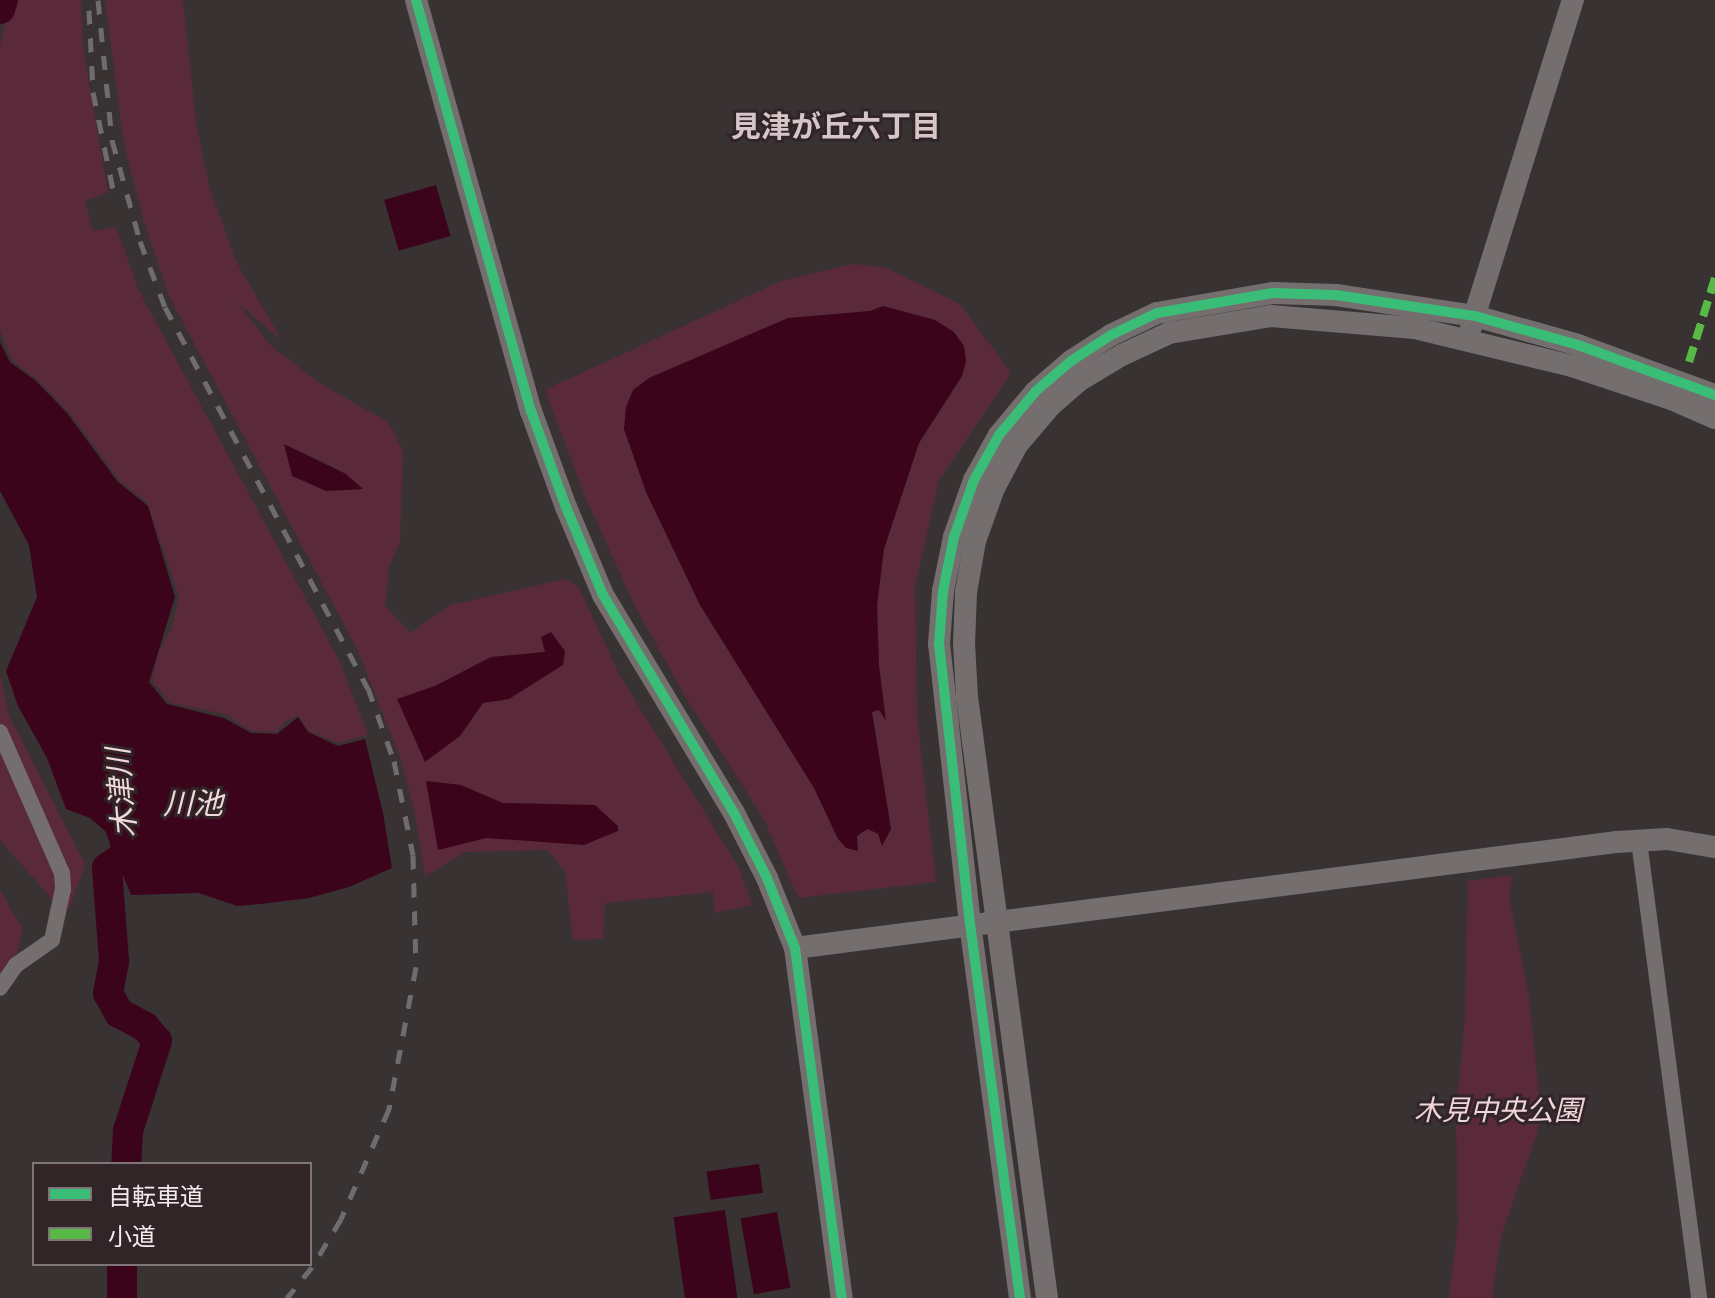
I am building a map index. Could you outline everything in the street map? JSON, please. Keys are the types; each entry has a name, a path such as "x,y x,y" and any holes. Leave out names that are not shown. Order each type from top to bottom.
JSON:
{"street":[{"path":"416,0 531,411 566,507 603,595 734,813 767,878 795,948 842,1298"},
{"path":"1467,341 1573,0"},
{"path":"1020,1298 970,924 939,644 943,591 954,537 974,480 999,435 1036,391 1071,361 1111,335 1157,313 1273,293 1336,295 1475,316 1578,345 1715,395"},
{"path":"1047,1298 967,697 966,605 975,541 994,488 1017,445 1050,406 1080,380 1122,355 1169,333 1271,316 1415,328 1572,366 1671,399 1715,418"},
{"path":"0,732 62,873 63,889 52,940 16,965 0,988"},
{"path":"795,948 1639,841 1667,839 1715,847"},
{"path":"1639,841 1699,1298"}],"green space":[{"path":"11,0 81,0 83,49 108,192 85,201 93,231 116,227 139,291 339,660 368,735 338,743 309,731 298,715 286,721 277,732 251,731 225,714 170,703 152,680 159,651 172,628 179,596 147,502 120,481 71,415 38,380 13,361 0,331 0,46"},
{"path":"105,0 183,0 196,122 209,186 236,261 281,339 238,303 271,346 321,384 388,422 403,451 400,541 389,567 385,606 410,633 451,605 565,579 578,586 620,676 739,868 752,905 715,913 713,892 605,903 603,939 573,940 565,872 548,850 466,852 425,876 413,805 400,757 358,651 169,296 144,222 124,144","holes":["285,445 319,460 346,474 293,476","545,652 526,686 509,699 483,703 460,736 443,748 418,749 416,735 398,699 435,686 491,657"]},
{"path":"853,264 884,267 960,304 1011,373 939,480 915,586 917,717 936,882 798,898 764,819 685,696 635,606 584,494 545,390 781,281","holes":["883,306 935,320 962,376 919,443 884,549 877,604 885,718 879,709 872,712 891,829 882,844 879,834 868,829 857,836 857,842 838,839 814,788 700,605 646,492 624,429 626,407 650,378 788,318 870,311"]},
{"path":"0,674 9,716 85,864 69,910 52,899 0,840"},
{"name":"木見中央公園","path":"1513,875 1509,897 1529,996 1540,1105 1538,1130 1501,1236 1492,1298 1449,1298 1458,1224 1456,1115 1465,1017 1468,881"},
{"path":"0,890 22,928 18,951 0,977"}],"water":[{"path":"436,185 451,236 399,251 384,200"},
{"path":"883,306 935,320 954,332 964,346 966,362 962,376 919,443 884,549 877,605 879,666 886,721 879,710 872,712 891,829 882,846 878,834 868,829 857,836 858,851 846,848 838,839 814,788 700,605 646,492 624,429 626,407 633,390 649,378 788,318 870,311"},
{"name":"川池","path":"0,342 10,362 36,381 67,413 117,481 148,506 175,597 149,682 167,704 224,718 251,733 277,734 298,717 308,732 338,746 365,739 383,813 392,868 349,887 309,898 261,904 237,906 199,893 131,895 105,831 90,818 66,809 47,758 18,706 6,671 37,597 29,545 0,491"},
{"path":"284,444 346,474 363,489 326,491 292,476"},
{"path":"551,632 565,651 563,665 509,699 483,703 460,736 425,762 397,699 435,686 491,657 545,652 541,637"},
{"path":"426,781 461,785 503,803 595,805 618,826 618,831 584,845 486,838 438,850"},
{"path":"759,1164 763,1193 711,1200 707,1171"},
{"path":"725,1210 737,1298 685,1298 674,1217"},
{"path":"777,1212 790,1288 754,1294 741,1218"}],"waterway":[{"name":"木津川","path":"0,9 3,0"},
{"name":"木津川","path":"124,830 126,855 107,868 114,962 108,993 119,1013 145,1027 157,1041 128,1131 126,1162"},
{"name":"木津川","path":"122,1266 122,1298"}],"railway":[{"path":"98,0 112,140 140,241 165,307 368,688 394,761 413,855 416,967 389,1109 341,1219 312,1267 287,1298"},
{"path":"89,10 93,92 115,199"}],"marked path":[{"path":"1689,362 1715,278"}],"cycle path":[{"path":"416,0 531,411 566,507 603,595 734,813 767,878 795,948 842,1298"},
{"path":"1020,1298 970,924 939,644 943,591 954,537 974,480 999,435 1036,391 1071,361 1111,335 1157,313 1273,293 1336,295 1475,316 1578,345 1715,395"}],"district":[{"name":"見津が丘六丁目","path":"836,126"}]}
